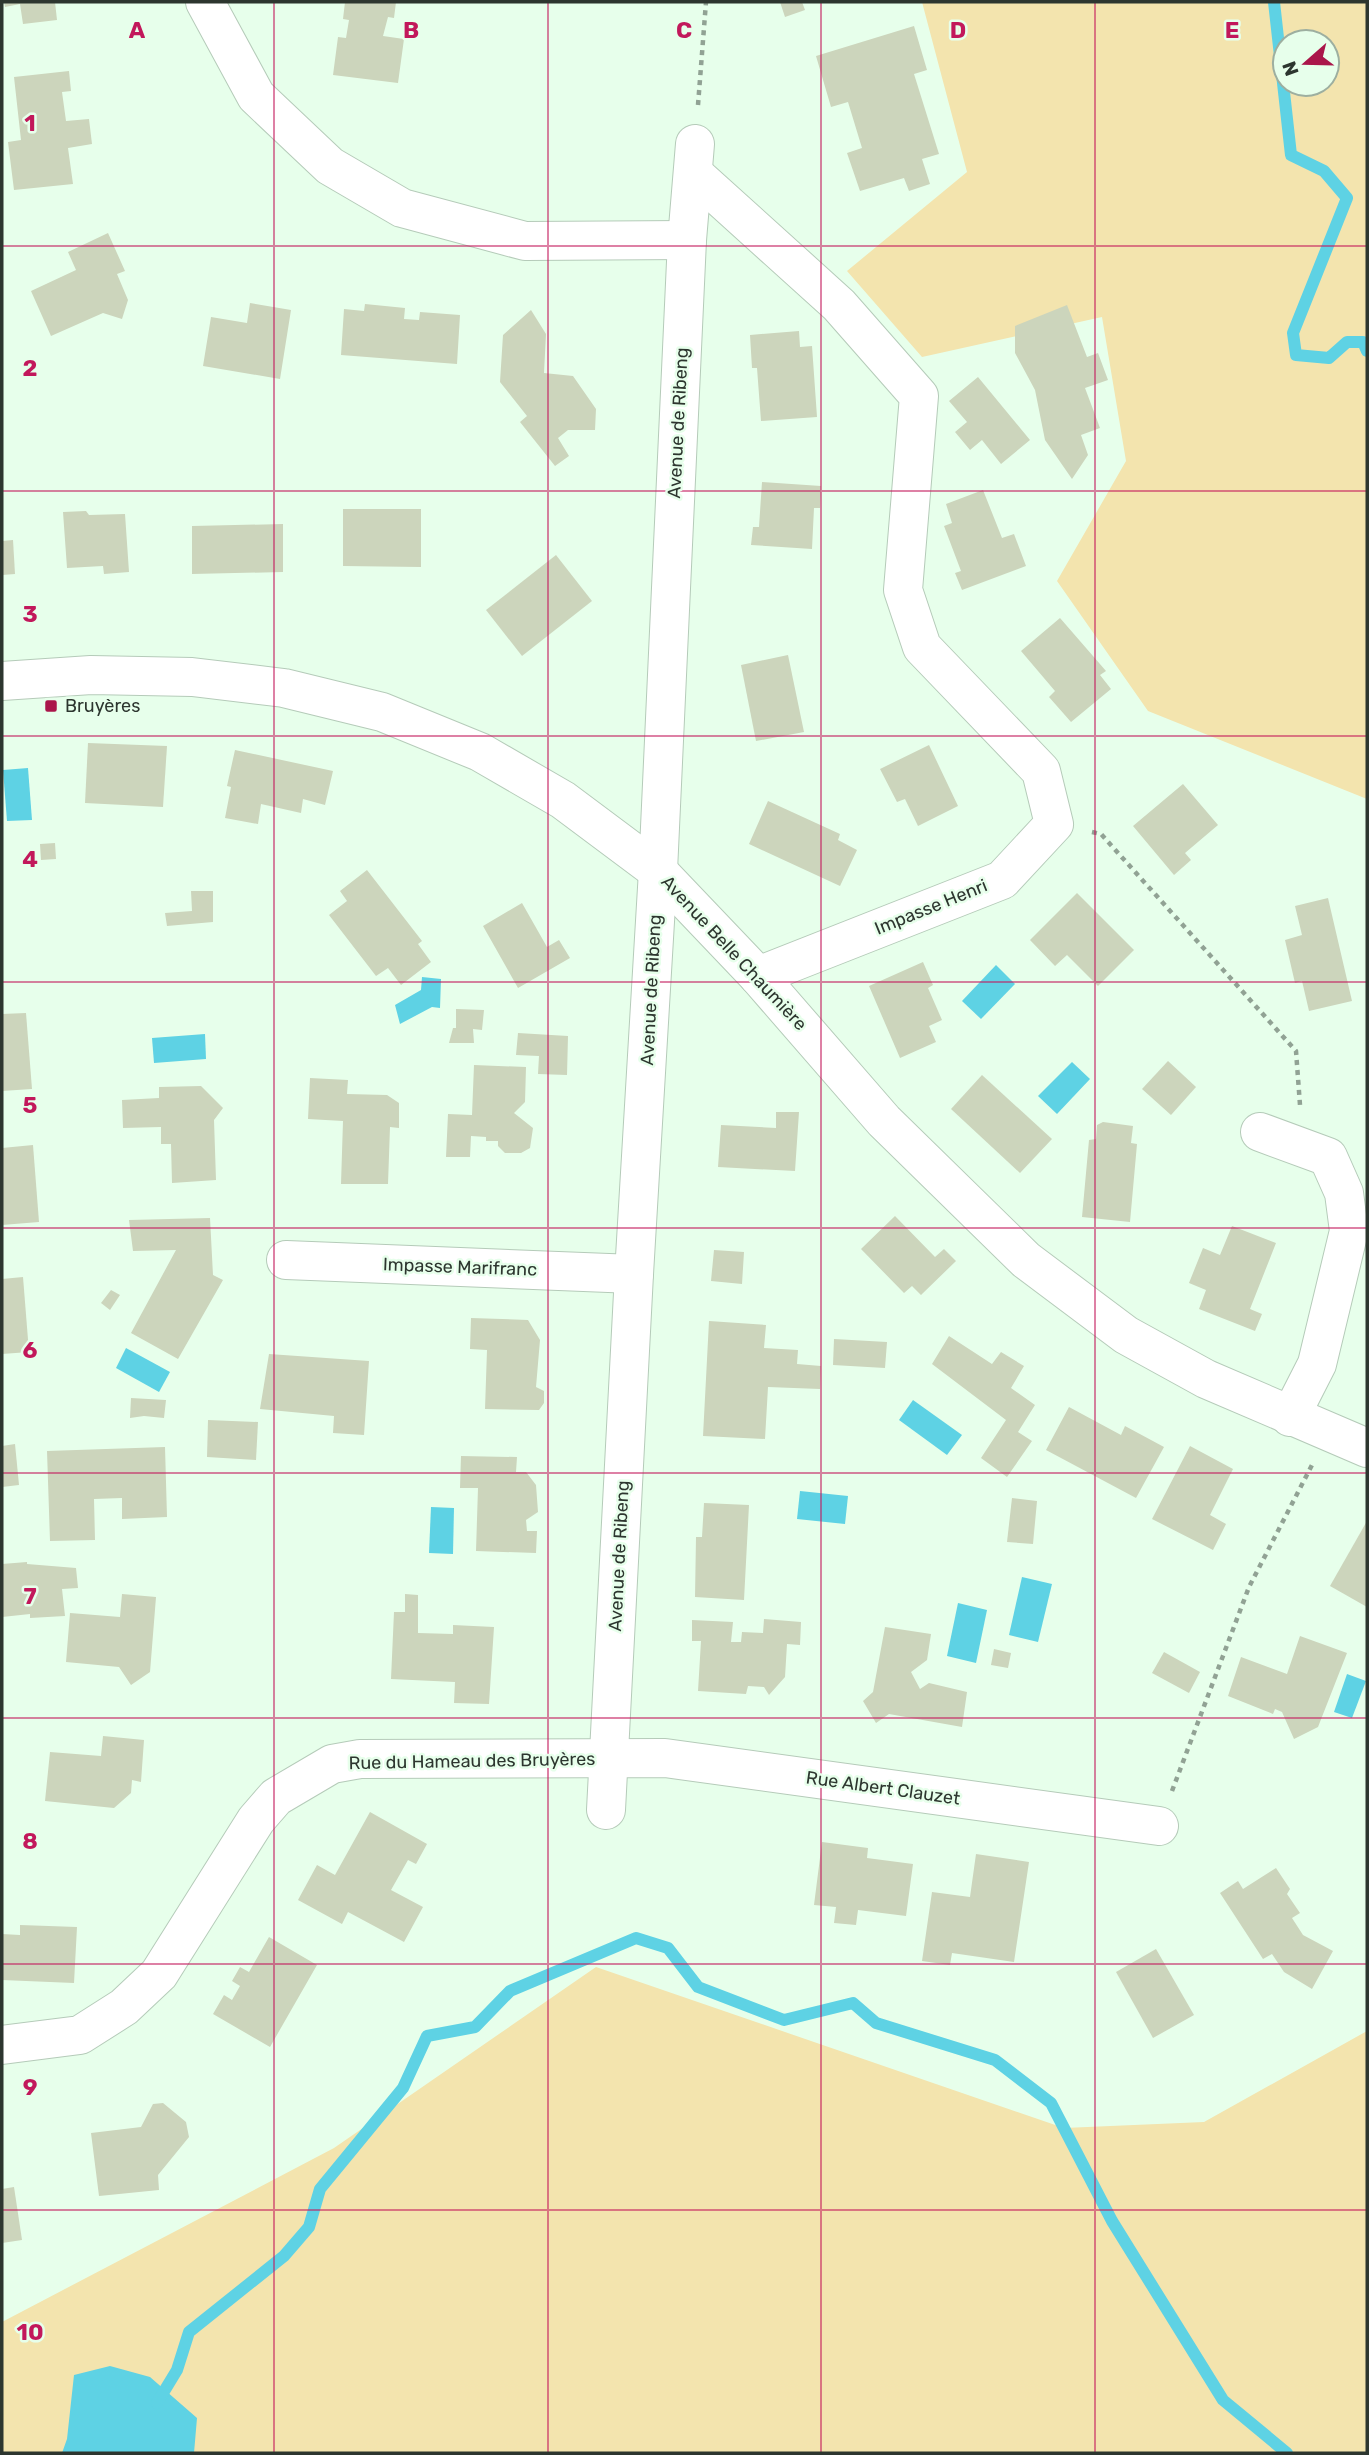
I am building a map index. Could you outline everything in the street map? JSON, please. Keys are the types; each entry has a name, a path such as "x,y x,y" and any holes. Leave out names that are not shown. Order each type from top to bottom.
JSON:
{"street":[{"path":"205,2 256,96 330,166 402,208 525,241 687,240"},
{"path":"694,159 839,305 919,397 902,590 922,647 1041,771 1054,824"},
{"name":"Avenue de Ribeng","path":"606,1810 658,871 687,240 694,159"},
{"name":"Avenue Belle Chaumière","path":"2,681 91,675 192,677 284,688 382,712 492,759 563,800 658,871 758,976 884,1121 1026,1260 1126,1335 1206,1379 1367,1448"},
{"name":"Impasse Henri","path":"758,976 1002,880 1054,824"},
{"path":"1260,1132 1328,1157 1345,1193 1349,1231 1317,1364 1290,1417"},
{"name":"Impasse Marifranc","path":"286,1260 634,1274"},
{"name":"Rue Albert Clauzet","path":"608,1758 665,1758 1158,1826"},
{"name":"Rue du Hameau des Bruyères","path":"2,2045 80,2035 124,2007 159,1974 256,1820 276,1797 332,1764 360,1759 608,1758"}],"path":[{"path":"694,159 706,2"},
{"path":"1054,824 1101,834 1296,1051 1303,1148"},
{"path":"1158,1826 1250,1587 1328,1433"}],"shaded area":[{"path":"922,2 1367,2 1367,799 1148,711 1057,581 1126,461 1102,317 922,357 847,271 967,172"},
{"path":"596,1967 1064,2128 1204,2122 1367,2031 1367,2453 2,2453 2,2322 334,2148"}],"water":[{"path":"28,768 32,820 7,821 3,770"},
{"path":"996,965 1015,984 981,1019 962,1001"},
{"path":"422,977 441,979 440,1008 432,1007 400,1024 395,1005 421,990"},
{"path":"205,1034 206,1059 154,1063 152,1038"},
{"path":"1072,1062 1090,1079 1057,1114 1038,1096"},
{"path":"126,1348 170,1372 159,1392 116,1368"},
{"path":"913,1400 962,1435 947,1455 899,1420"},
{"path":"800,1491 848,1496 845,1524 797,1519"},
{"path":"431,1507 454,1508 453,1554 429,1553"},
{"path":"1022,1577 1052,1584 1038,1642 1009,1635"},
{"path":"958,1603 987,1610 976,1663 947,1656"},
{"path":"1347,1674 1366,1681 1352,1718 1334,1712"},
{"path":"110,2366 150,2377 197,2418 194,2453 62,2453 67,2439 74,2375"}],"building":[{"path":"4,2 55,2 57,20 23,24 20,4 5,7"},
{"path":"345,2 396,2 394,18 388,17 383,36 404,39 398,83 333,75 338,37 346,38 349,20 343,19"},
{"path":"780,2 802,2 805,10 785,17"},
{"path":"914,26 927,70 914,74 939,154 922,159 930,184 909,191 904,178 860,191 847,153 862,148 848,102 831,107 816,56"},
{"path":"69,71 71,91 62,92 66,121 89,119 92,144 68,148 73,184 14,190 8,142 21,140 14,77"},
{"path":"108,233 125,271 117,274 128,300 122,319 103,313 51,336 31,291 76,270 68,252"},
{"path":"250,303 291,310 280,379 203,366 211,317 247,323"},
{"path":"365,304 405,308 404,319 419,320 420,312 460,315 457,364 341,355 344,309 364,311"},
{"path":"1067,305 1087,357 1098,353 1108,380 1085,388 1100,428 1081,435 1088,455 1072,479 1045,440 1035,390 1015,353 1015,326"},
{"path":"531,310 546,334 544,373 573,376 596,409 595,430 568,430 558,438 569,456 555,466 520,422 527,416 500,382 503,335"},
{"path":"799,331 800,347 812,346 817,417 761,421 757,368 752,368 750,335"},
{"path":"978,377 1030,440 1001,464 982,440 970,450 955,432 967,422 949,401"},
{"path":"762,482 821,486 820,508 814,508 812,549 751,545 753,527 759,527"},
{"path":"983,490 1002,538 1014,534 1026,566 962,590 955,573 961,571 944,526 952,523 946,504"},
{"path":"343,509 421,509 421,567 343,566"},
{"path":"86,511 89,515 125,514 129,572 104,574 103,566 67,568 63,512"},
{"path":"283,524 283,572 192,574 192,526"},
{"path":"13,540 15,574 2,575 2,541"},
{"path":"556,555 592,601 522,656 486,610"},
{"path":"1060,618 1106,671 1100,675 1111,689 1071,722 1049,697 1055,691 1021,651"},
{"path":"788,655 804,732 756,741 741,665"},
{"path":"88,743 167,746 163,807 85,803"},
{"path":"929,745 958,806 918,826 905,799 897,802 880,769"},
{"path":"235,750 333,771 325,805 303,799 301,813 261,804 258,824 225,818 231,787 227,786"},
{"path":"1183,784 1218,825 1185,853 1191,860 1174,875 1133,826"},
{"path":"768,801 840,834 838,840 857,850 840,886 749,844"},
{"path":"55,843 56,859 41,860 40,844"},
{"path":"367,870 422,941 418,944 431,962 401,985 388,968 376,976 329,915 347,901 340,891"},
{"path":"191,891 213,891 213,922 167,926 165,913 192,911"},
{"path":"1077,893 1134,950 1098,986 1067,955 1055,966 1030,940"},
{"path":"1328,898 1352,1001 1309,1011 1302,981 1295,983 1285,940 1302,935 1295,906"},
{"path":"522,903 547,947 559,940 570,958 518,988 483,926"},
{"path":"923,962 933,985 928,988 942,1020 929,1026 936,1042 900,1058 869,986"},
{"path":"456,1009 484,1010 482,1030 473,1029 474,1043 449,1043 453,1028 456,1028"},
{"path":"26,1013 32,1089 2,1091 2,1014"},
{"path":"518,1033 568,1036 567,1075 538,1074 539,1056 516,1055"},
{"path":"1168,1061 1196,1087 1171,1115 1142,1089"},
{"path":"474,1065 526,1067 525,1102 514,1113 533,1128 530,1148 521,1153 505,1153 498,1146 498,1141 486,1141 486,1137 471,1136 470,1157 446,1157 448,1114 472,1115"},
{"path":"982,1075 1052,1139 1020,1173 951,1109"},
{"path":"310,1078 348,1080 347,1094 387,1095 399,1103 399,1128 390,1127 388,1184 341,1184 343,1121 308,1119"},
{"path":"201,1086 223,1108 214,1120 216,1180 172,1183 171,1144 161,1144 161,1127 123,1128 122,1100 159,1098 159,1087"},
{"path":"776,1112 799,1112 795,1171 718,1167 721,1125 776,1128"},
{"path":"1103,1122 1133,1126 1131,1143 1137,1144 1130,1222 1082,1217 1089,1140 1096,1139 1097,1125"},
{"path":"33,1145 39,1222 2,1225 2,1148"},
{"path":"895,1216 935,1257 944,1249 956,1261 921,1295 912,1286 904,1293 861,1249"},
{"path":"210,1218 213,1275 223,1280 178,1359 131,1333 176,1250 133,1251 129,1220"},
{"path":"1232,1226 1276,1243 1250,1309 1262,1314 1255,1331 1199,1309 1206,1290 1189,1283 1203,1248 1220,1255"},
{"path":"714,1250 744,1252 742,1284 711,1281"},
{"path":"23,1277 29,1352 2,1354 2,1279"},
{"path":"111,1290 120,1295 110,1310 101,1303"},
{"path":"471,1318 528,1320 540,1340 536,1387 544,1391 544,1403 539,1410 485,1409 487,1350 470,1349"},
{"path":"709,1321 766,1325 764,1348 798,1350 797,1364 821,1366 820,1389 768,1387 765,1439 703,1436"},
{"path":"949,1336 992,1364 1001,1352 1024,1366 1011,1388 1035,1405 1018,1432 1032,1441 1007,1477 981,1458 1006,1420 932,1364"},
{"path":"834,1339 887,1342 885,1368 833,1365"},
{"path":"269,1354 369,1361 364,1435 333,1433 334,1416 260,1409"},
{"path":"131,1398 166,1400 164,1418 130,1418"},
{"path":"1069,1407 1121,1435 1125,1426 1164,1447 1136,1498 1046,1450"},
{"path":"208,1420 258,1422 256,1460 207,1457"},
{"path":"15,1444 19,1485 2,1487 2,1446"},
{"path":"1190,1446 1233,1469 1210,1515 1226,1524 1213,1550 1152,1519"},
{"path":"165,1447 167,1517 122,1519 122,1498 94,1499 95,1540 50,1541 47,1451"},
{"path":"461,1456 517,1457 516,1472 526,1472 536,1485 538,1512 526,1520 527,1531 537,1531 536,1553 476,1551 478,1488 460,1488"},
{"path":"1012,1498 1037,1501 1033,1544 1007,1542"},
{"path":"704,1503 749,1505 744,1600 695,1597 696,1537 702,1537"},
{"path":"1367,1521 1367,1607 1330,1586"},
{"path":"27,1562 76,1568 78,1588 62,1589 65,1616 30,1618 30,1614 2,1617 2,1564"},
{"path":"122,1594 156,1597 150,1672 131,1685 119,1667 66,1662 70,1613 120,1617"},
{"path":"405,1594 418,1595 418,1633 453,1634 453,1625 494,1627 489,1704 454,1703 455,1682 391,1679 394,1612 405,1612"},
{"path":"764,1619 801,1622 800,1645 787,1644 785,1677 769,1695 764,1687 748,1686 746,1694 698,1691 701,1641 692,1641 692,1620 733,1622 731,1642 741,1642 742,1632 763,1633"},
{"path":"885,1627 931,1634 927,1660 911,1672 920,1689 929,1683 967,1692 962,1727 889,1714 876,1723 863,1701 873,1692"},
{"path":"1300,1636 1347,1653 1318,1727 1294,1739 1282,1712 1275,1709 1273,1714 1228,1696 1241,1657 1287,1674"},
{"path":"994,1649 1011,1653 1008,1668 991,1665"},
{"path":"1164,1652 1200,1672 1189,1693 1152,1673"},
{"path":"103,1736 144,1740 141,1782 132,1780 131,1793 114,1808 45,1801 50,1752 101,1756"},
{"path":"370,1812 427,1844 416,1864 408,1860 391,1890 423,1907 404,1942 348,1912 342,1924 298,1900 317,1865 335,1875"},
{"path":"822,1842 868,1848 867,1858 913,1864 906,1916 858,1910 856,1925 834,1923 836,1907 814,1905"},
{"path":"976,1854 1029,1862 1014,1962 952,1953 950,1965 922,1961 932,1892 970,1897"},
{"path":"1276,1868 1290,1889 1287,1894 1300,1913 1292,1918 1303,1935 1333,1951 1312,1989 1284,1972 1272,1954 1263,1959 1220,1893 1238,1881 1243,1889"},
{"path":"20,1925 77,1927 74,1983 2,1980 2,1934 20,1935"},
{"path":"269,1937 317,1965 270,2047 213,2014 224,1995 232,2000 240,1986 232,1981 240,1967 249,1972"},
{"path":"1156,1949 1194,2015 1153,2038 1116,1972"},
{"path":"163,2103 186,2122 189,2137 158,2175 159,2190 99,2196 91,2133 141,2127 153,2104"},
{"path":"14,2187 22,2240 2,2243 2,2189"}],"waterway":[{"path":"1274,2 1291,155 1324,171 1347,198 1293,333 1296,355 1329,358 1347,342 1363,342 1367,351"},
{"path":"157,2403 177,2370 189,2332 284,2256 309,2227 320,2189 403,2088 427,2036 475,2027 510,1991 636,1938 668,1948 698,1987 784,2020 853,2003 876,2023 995,2060 1051,2103 1112,2221 1223,2400 1287,2453"}],"place":[{"name":"Bruyères","path":"51,706"}]}
